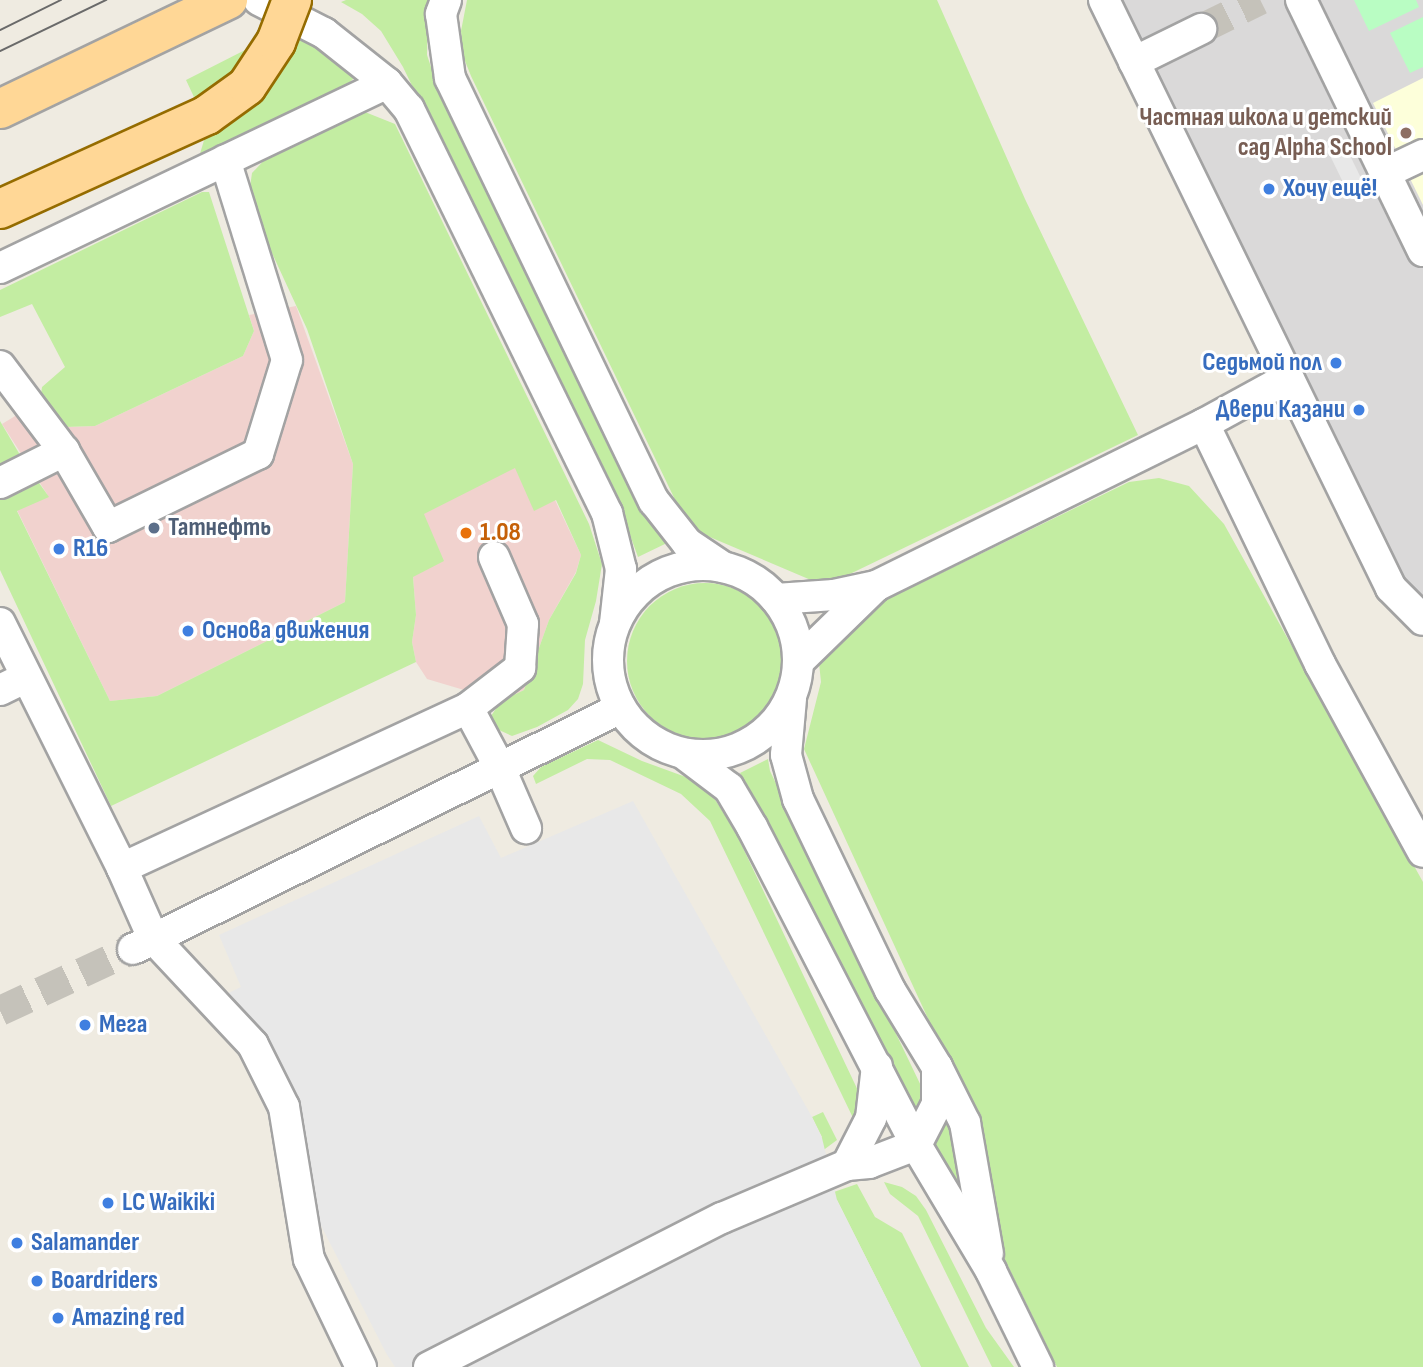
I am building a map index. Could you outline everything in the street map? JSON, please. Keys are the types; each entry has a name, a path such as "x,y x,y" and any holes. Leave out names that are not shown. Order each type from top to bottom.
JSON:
{"main road":[{"path":"0,109 228,0"},
{"path":"0,209 206,115 247,86 276,42 292,0"}],"street":[{"path":"259,0 324,33 387,83 409,109 607,513 621,569 608,661 610,681 621,708 637,729 659,745 684,754 729,788 764,850 916,1145 991,1271 1038,1367"},
{"path":"446,0 441,14 450,78 650,492 687,543 723,567 752,579 776,599 789,618 799,661 791,699 786,755 798,799 890,990 937,1067 965,1123 991,1271"},
{"path":"1104,0 1391,588 1423,620"},
{"path":"1301,0 1423,251"},
{"path":"1134,62 1202,29"},
{"path":"0,268 387,83"},
{"path":"0,366 64,451 108,527 258,454 287,360 225,160"},
{"path":"1385,173 1421,162"},
{"path":"776,599 834,595 876,586 1204,424 1288,378"},
{"path":"1204,424 1320,664 1423,852"},
{"path":"0,483 64,451"},
{"path":"122,868 468,708 520,668 523,624 495,557"},
{"path":"615,623 633,596 659,576 690,566 723,567"},
{"path":"799,661 876,586"},
{"path":"0,624 13,684 122,868 143,944 253,1045 284,1107 309,1259 361,1367"},
{"path":"684,754 716,755 747,745 773,726 791,699"},
{"path":"468,708 499,766 527,828"},
{"path":"143,944 621,708"},
{"path":"848,1165 871,1118 877,1066"},
{"path":"429,1367 722,1218 848,1165 869,1163 916,1145 937,1104 937,1067"}],"shaded area":[{"path":"1089,0 1423,0 1423,634 1206,234"},
{"name":"Частная школа и детский сад Alpha School","path":"1423,78 1423,205 1373,103"},
{"path":"1340,135 1364,184 1348,192 1324,143"},
{"path":"296,306 353,464 345,602 157,696 110,701 17,510 47,494 2,424 40,401 66,427 95,426 243,356 254,331 249,315"},
{"path":"515,467 555,500 581,555 576,572 549,620 524,690 501,701 427,679 416,662 412,642 416,615 413,576 423,514"},
{"path":"633,801 812,1117 822,1138 837,1200 921,1367 395,1367 307,1198 292,1109 214,1000 241,987 219,935 479,816 501,858"}],"green space":[{"path":"428,0 427,55 438,88 651,523 667,543 638,557 630,535 403,67 381,31 362,14 341,2"},
{"path":"467,0 937,0 1025,199 1138,435 825,586 698,532 680,510 471,76 463,56 461,31"},
{"path":"1354,0 1416,0 1419,7 1369,31"},
{"path":"1423,17 1423,67 1410,73 1390,33"},
{"path":"291,36 315,41 356,71 354,78 347,85 199,157 208,127 186,80 251,47"},
{"path":"365,112 395,124 589,524 602,564 596,601 585,640 583,684 578,699 568,710 537,727 512,736 499,730 491,716 501,701 524,690 549,620 576,573 581,555 556,500 534,511 515,468 424,514 444,561 413,577 416,615 412,642 416,662 111,806 0,570 0,499 37,480 49,497 17,511 110,701 157,696 345,602 353,464 307,329 248,201 252,173 270,154"},
{"path":"202,192 209,192 254,331 243,356 95,426 65,427 53,422 40,401 42,387 65,367 32,304 0,317 0,290"},
{"path":"0,421 23,460 0,472"},
{"path":"1159,478 1189,486 1224,524 1423,882 1423,1367 1057,1367 989,1227 965,1099 804,749 821,682 819,663 844,620 1129,482"},
{"path":"705,583 735,589 760,606 777,631 783,661 777,691 760,716 735,733 705,739 675,733 650,716 633,691 627,661 633,631 650,606 675,589"},
{"path":"598,740 642,761 705,784 734,829 862,1099 855,1122 710,821 681,794 610,760 587,759 536,784 533,776 541,767"},
{"path":"768,759 770,771 923,1090 915,1118 740,773"},
{"path":"946,1101 970,1225 929,1142"},
{"path":"823,1112 837,1140 794,1172 822,1137 812,1117"},
{"path":"884,1182 902,1187 916,1196 926,1210 986,1328 1014,1367 992,1367 918,1216 890,1194"},
{"path":"857,1184 875,1217 902,1233 969,1367 921,1367 837,1200 475,1367 828,1194"}],"tunnel":[{"path":"1201,29 1260,0"},
{"path":"0,1011 133,949"}],"tram line":[{"path":"0,30 61,0"},
{"path":"0,51 106,0"}],"place":[{"name":"Частная школа и детский сад Alpha School","path":"1406,133"},
{"name":"Хочу ещё!","path":"1269,189"},
{"name":"Седьмой пол","path":"1336,363"},
{"name":"Двери Казани","path":"1359,410"},
{"name":"Татнефть","path":"154,528"},
{"name":"1.08","path":"466,533"},
{"name":"R16","path":"59,549"},
{"name":"Основа движения","path":"188,631"},
{"name":"Мега","path":"85,1025"},
{"name":"LC Waikiki","path":"108,1203"},
{"name":"Salamander","path":"17,1243"},
{"name":"Boardriders","path":"37,1281"},
{"name":"Amazing red","path":"58,1318"}]}
